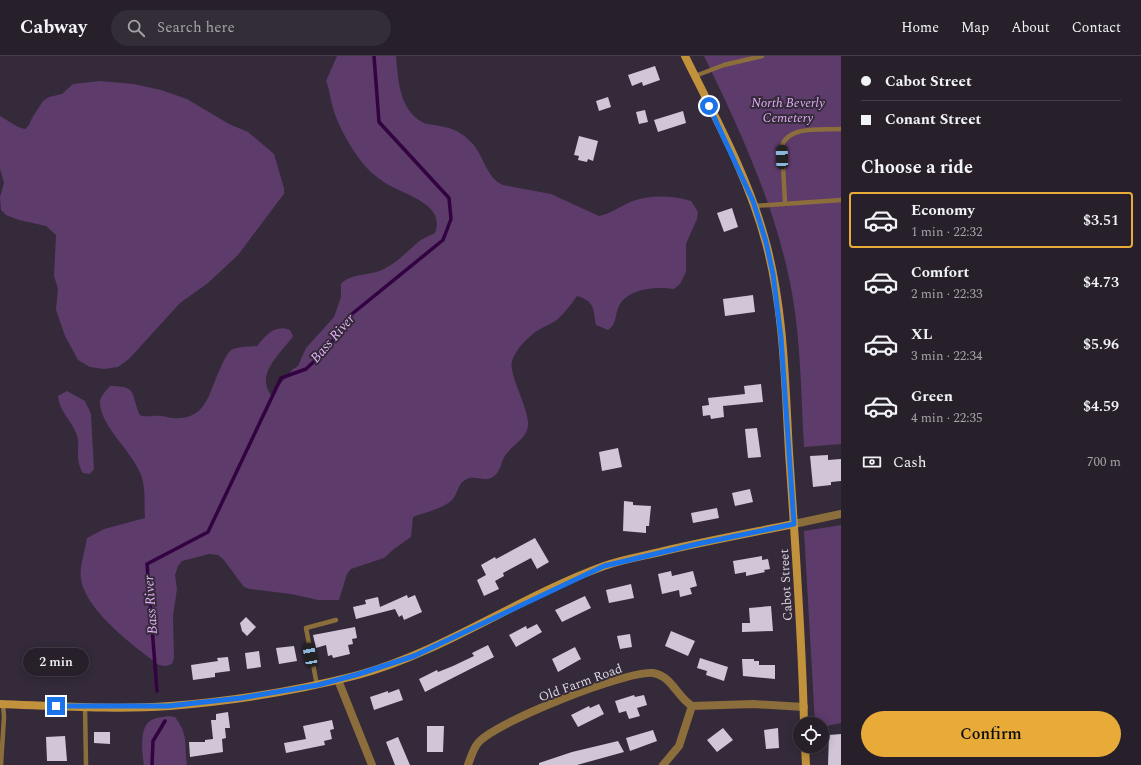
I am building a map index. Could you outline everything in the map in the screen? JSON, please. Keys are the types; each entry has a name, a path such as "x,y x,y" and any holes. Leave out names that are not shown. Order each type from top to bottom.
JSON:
{"main road":[{"name":"Cabot Street","path":"685,56 746,183 766,242 778,302 794,524 804,717"},
{"path":"1,704 168,706 241,698 318,685 414,656 604,566 697,544 794,524"},
{"path":"805,753 806,765"}],"street":[{"path":"794,524 841,514"},
{"name":"Old Farm Road","path":"468,765 479,742 490,734 545,706 626,676 652,673 661,675 669,680 684,702 692,706"},
{"path":"338,680 372,765"},
{"path":"663,765 678,746 692,706 753,704 804,707"}],"lane":[{"path":"695,76 724,65 762,56"},
{"path":"785,203 783,141 793,133 802,131 841,129"},
{"path":"754,206 841,200"},
{"path":"318,685 306,628 336,620"},
{"path":"1,704 4,717 1,765"},
{"path":"85,706 86,765"}],"green space":[{"path":"337,56 396,56 401,93 404,101 414,116 423,123 450,128 466,138 475,147 489,172 497,182 503,185 551,194 599,216 611,212 630,202 645,198 668,197 691,201 698,212 697,219 686,244 686,272 680,284 674,289 651,288 635,292 628,296 622,301 618,308 614,323 608,330 596,325 592,306 587,300 577,296 562,315 537,331 525,341 516,352 511,366 527,415 528,427 524,436 510,449 495,476 488,479 468,478 460,484 454,498 448,503 439,508 413,517 411,537 384,558 351,569 347,574 339,600 318,600 291,594 244,587 223,559 218,555 209,554 182,561 178,566 175,575 177,589 173,616 174,658 172,664 166,666 159,665 113,628 92,604 85,592 81,580 81,564 87,538 104,529 145,518 143,480 137,466 106,422 100,404 103,394 110,386 119,386 130,390 140,415 143,416 185,418 194,415 206,402 227,354 230,351 240,347 257,346 271,332 280,328 290,330 293,336 268,371 266,379 267,387 271,395 293,369 298,366 306,348 334,317 341,297 341,284 345,280 355,276 373,273 388,267 420,241 435,233 437,223 435,215 429,208 422,202 381,180 366,167 354,152 335,116 326,81"},
{"name":"North Beverly Cemetery","path":"704,56 841,56 841,444 804,447 797,331 792,293 785,262 777,232 756,172 731,113"},
{"path":"100,81 134,84 161,90 187,99 229,124 248,132 274,154 284,188 284,194 238,255 208,283 180,303 129,359 118,367 104,369 90,367 78,360 65,336 56,310 58,289 54,276 56,235 46,226 19,220 6,215 1,210 0,197 4,183 0,169 0,116 18,127 25,129 29,125 43,101 49,97 62,94 73,84"},
{"path":"67,391 85,401 91,414 94,469 90,474 83,473 80,467 78,457 78,438 59,401 58,396"},
{"path":"841,525 841,723 829,726 829,717 815,717 804,531"},
{"path":"159,717 175,717 182,729 185,740 187,765 144,765 142,742 144,729 150,721"}],"building":[{"path":"655,66 660,80 643,86 642,82 632,86 628,75"},
{"path":"608,97 611,107 599,111 596,101"},
{"path":"645,110 648,122 639,124 636,112"},
{"path":"683,111 686,123 658,132 654,120"},
{"path":"579,136 598,141 593,161 588,159 587,162 578,160 579,156 574,155"},
{"path":"732,208 738,227 724,232 717,213"},
{"path":"753,295 755,312 725,316 723,299"},
{"path":"761,384 763,402 723,406 724,417 711,419 710,415 703,416 702,406 709,405 708,398 745,394 744,386"},
{"path":"757,428 761,457 748,458 745,429"},
{"path":"618,448 622,467 602,471 599,452"},
{"path":"828,455 828,460 841,459 841,481 831,482 831,485 813,487 810,456"},
{"path":"750,489 753,502 735,506 732,493"},
{"path":"624,501 633,502 633,505 651,506 649,526 646,526 646,533 623,531"},
{"path":"717,508 719,518 693,523 691,513"},
{"path":"535,538 549,562 537,569 531,558 503,573 504,576 495,581 499,589 484,596 477,580 486,575 481,565 495,557 496,559"},
{"path":"762,556 762,560 768,559 770,569 764,570 765,572 746,576 746,572 735,574 733,561"},
{"path":"671,571 672,576 693,571 697,586 690,588 692,594 680,597 679,590 662,594 658,574"},
{"path":"631,584 634,598 609,603 606,590"},
{"path":"407,595 408,598 415,595 422,612 404,620 402,615 399,617 395,609 356,619 353,607 366,604 365,600 378,597 380,607"},
{"path":"585,596 591,608 562,622 555,610"},
{"path":"771,606 773,631 742,632 742,623 750,623 749,608"},
{"path":"246,617 256,627 247,636 242,631 240,623"},
{"path":"537,624 542,632 516,647 509,635 526,626 527,629"},
{"path":"355,627 357,638 352,639 353,644 348,645 350,654 333,658 332,655 328,656 326,645 316,648 313,635"},
{"path":"671,631 695,641 688,656 665,646"},
{"path":"630,634 632,647 620,649 617,636"},
{"path":"488,645 494,657 425,692 419,679 437,670 438,672 474,656 472,653"},
{"path":"294,646 297,661 279,664 276,648"},
{"path":"575,647 581,659 558,672 552,659"},
{"path":"259,651 261,667 247,669 245,653"},
{"path":"228,657 230,671 215,673 215,677 193,680 191,665 218,661 217,658"},
{"path":"700,658 728,667 724,681 706,675 707,671 697,668"},
{"path":"742,659 754,659 754,661 759,661 759,665 775,665 775,679 743,676"},
{"path":"399,689 403,700 374,710 370,697"},
{"path":"634,695 635,697 644,695 647,705 637,708 640,716 629,719 626,711 619,713 615,701"},
{"path":"599,704 604,714 578,727 571,715 589,706 590,708"},
{"path":"228,712 230,728 225,728 226,738 222,739 223,752 190,757 189,742 205,742 205,740 213,739 211,720 216,720 216,714"},
{"path":"332,720 334,729 330,730 332,739 324,741 325,745 286,753 284,743 306,739 303,726"},
{"path":"427,726 444,726 443,752 427,752"},
{"path":"723,728 733,740 717,752 707,740"},
{"path":"778,728 779,748 766,749 764,730"},
{"path":"653,730 657,741 630,751 626,738"},
{"path":"94,732 110,732 110,744 94,743"},
{"path":"841,734 841,765 828,765 829,735"},
{"path":"65,736 67,761 47,761 46,737"},
{"path":"398,737 410,765 395,765 386,742"},
{"path":"618,741 624,752 577,765 539,765 539,763 572,752"}],"waterway":[{"name":"Bass River","path":"157,691 147,564 208,532 281,378 306,369 327,349 352,314 443,240 451,219 449,198 379,122 374,56"},
{"name":"Bass River","path":"152,765 153,741 165,721"}],"route":[{"path":"56,706 168,706 241,698 318,685 359,674 414,656 549,590 618,561 794,524 781,337 778,302 773,274 766,242 753,201 746,183 709,106"}]}
